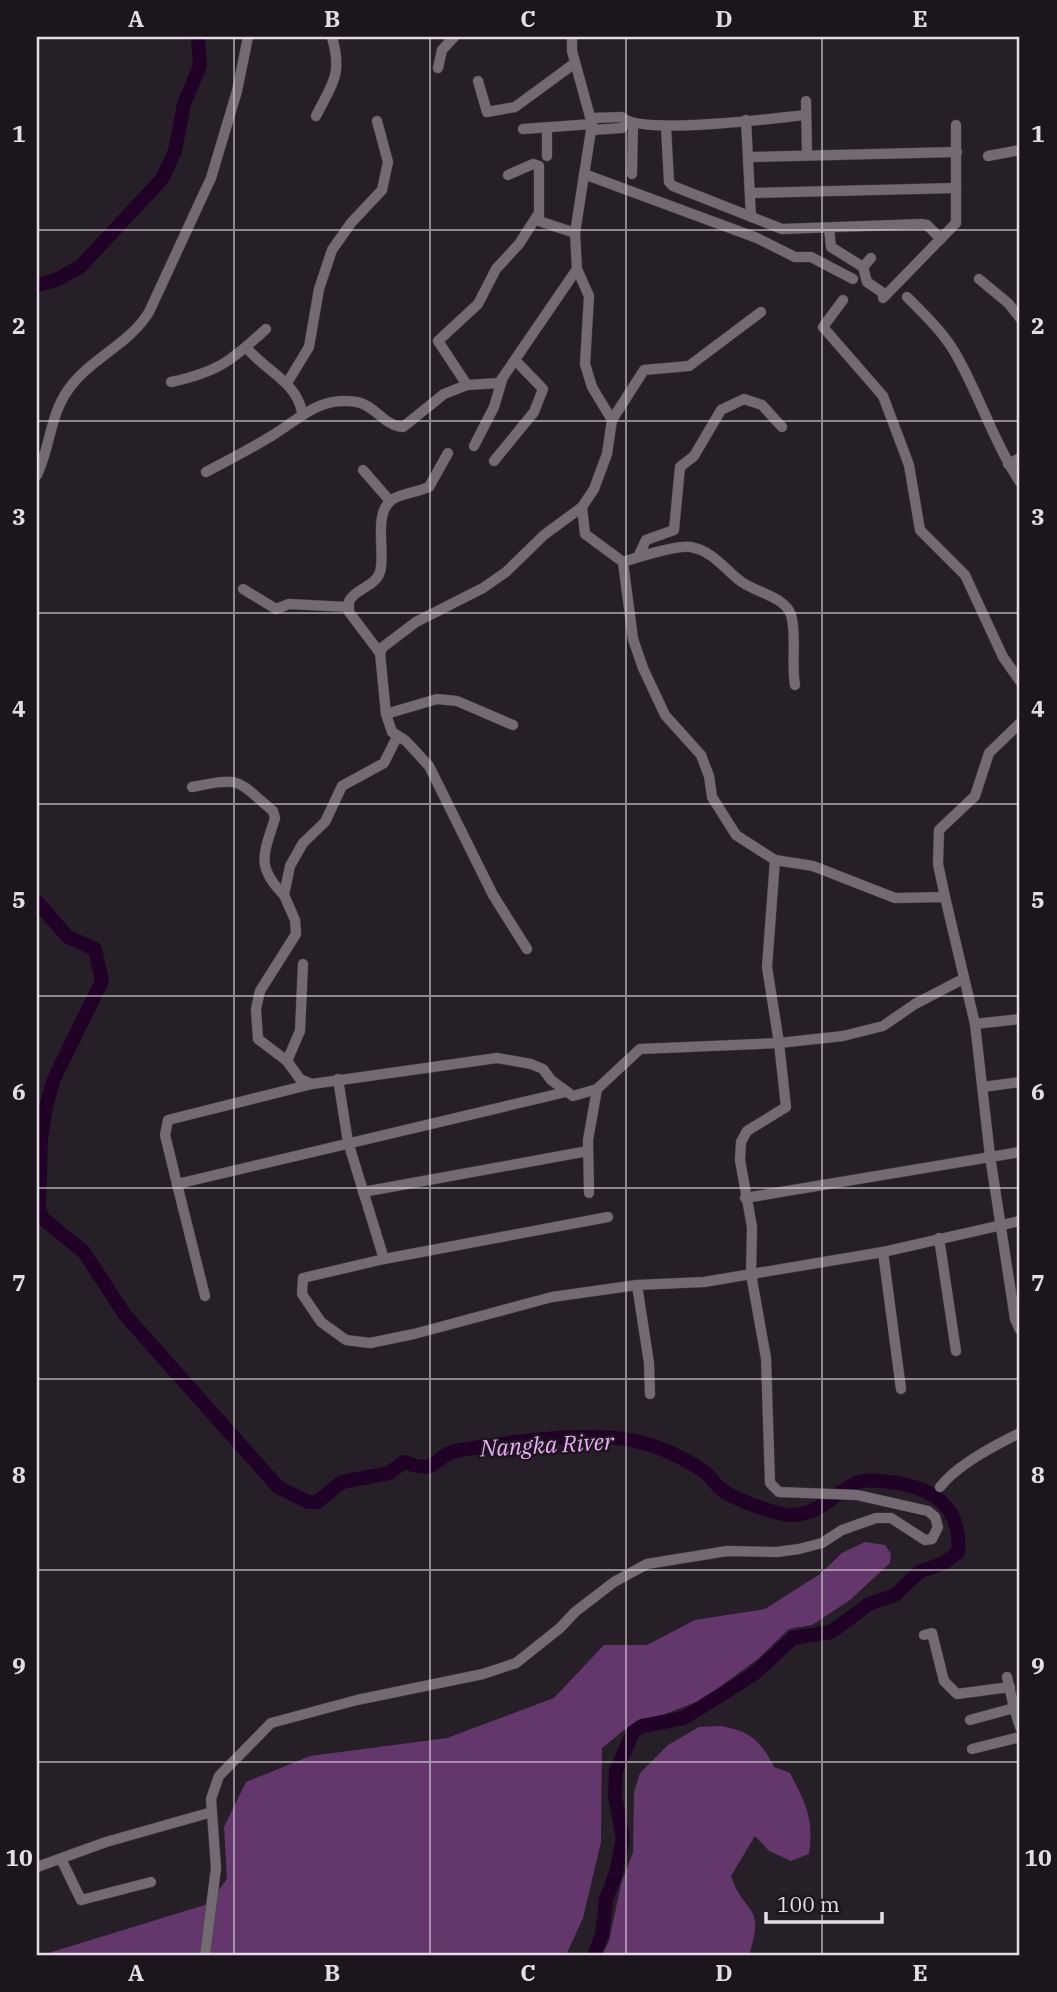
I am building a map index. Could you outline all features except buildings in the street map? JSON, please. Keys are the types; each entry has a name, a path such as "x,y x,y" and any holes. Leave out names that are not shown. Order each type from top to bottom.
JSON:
{"street":[{"path":"37,475 57,408 68,389 83,371 138,330 149,312 211,177 237,92 248,37"},
{"path":"316,116 335,83 337,69 332,37"},
{"path":"438,68 442,50 454,37"},
{"path":"572,37 575,63 592,124 575,233 577,269 589,296 586,373 612,421"},
{"path":"478,81 487,112 515,107 575,63"},
{"path":"806,100 807,154"},
{"path":"523,129 592,124 622,117 630,123 666,127 806,115"},
{"path":"746,120 751,217"},
{"path":"287,383 309,347 319,289 332,250 351,223 382,190 388,162 377,121"},
{"path":"630,123 632,174"},
{"path":"829,228 831,247 863,267 867,282 885,296 956,223 956,125"},
{"path":"666,127 670,182 673,186 782,229 921,224 927,225 941,239"},
{"path":"547,128 547,156"},
{"path":"988,156 1020,150"},
{"path":"749,157 957,152"},
{"path":"467,385 438,341 478,304 496,269 519,244 537,216 539,166 533,164 508,175"},
{"path":"584,174 757,239 795,257 811,257 853,279"},
{"path":"750,193 956,188"},
{"path":"537,216 544,224 575,233"},
{"path":"863,267 871,258"},
{"path":"474,446 494,407 502,379 577,269"},
{"path":"979,279 1008,303 1020,318"},
{"path":"907,297 929,319 960,360 1008,464 1020,482"},
{"path":"843,300 822,327 883,396 909,465 920,530 965,575 1003,657 1020,681"},
{"path":"380,653 383,647 416,622 483,588 506,572 544,535 582,507 602,471 611,441 612,421 644,370 689,366 761,312"},
{"path":"170,382 207,374 227,363 266,329"},
{"path":"246,347 257,360 295,391 302,412"},
{"path":"494,461 534,412 543,389 516,361"},
{"path":"206,472 276,434 302,412 346,401 359,402 393,426 403,428 444,394 467,385 488,386 502,379"},
{"path":"638,558 646,540 674,530 680,467 694,456 721,410 744,399 752,399 762,405 782,427"},
{"path":"390,501 429,487 448,453"},
{"path":"1008,464 1020,457"},
{"path":"363,470 390,501"},
{"path":"348,607 352,596 371,584 380,571 382,529 390,501"},
{"path":"582,507 585,534 623,562 633,639 665,715 701,755 709,776 712,797 736,835 775,860 813,866 895,898 945,897"},
{"path":"623,562 653,556 667,549 692,547 713,555 740,581 786,607 792,617 794,685"},
{"path":"243,589 276,609 289,604 348,607"},
{"path":"348,607 380,653 386,714 397,737 407,741 429,766 493,895 527,949"},
{"path":"386,714 437,699 457,701 513,725"},
{"path":"1020,723 989,753 975,796 939,830 938,864 975,1024 990,1156 1001,1225 1016,1292 1015,1319 1020,1330"},
{"path":"284,895 290,866 303,843 325,822 342,786 384,763 397,737"},
{"path":"192,787 231,779 273,811 275,818 262,861 269,880 284,895 295,920 296,934 260,991 256,1009 258,1039 287,1061 300,1079 312,1084"},
{"path":"205,1955 215,1893 211,1799 219,1776 271,1723 357,1700 483,1674 516,1663 614,1582 647,1564 727,1551 777,1552 799,1549 822,1543 842,1530 876,1518 891,1518 918,1539 932,1539 936,1535 938,1527 935,1517 928,1511 857,1495 779,1492 769,1483 766,1358 751,1274 752,1227 740,1160 741,1142 747,1131 786,1107 767,967 775,860"},
{"path":"287,1061 300,1031 303,964"},
{"path":"205,1296 165,1135 168,1120 338,1079 497,1058 531,1063 543,1069 573,1096 597,1089 640,1049 779,1043 843,1035 883,1026 963,979"},
{"path":"975,1024 1020,1019"},
{"path":"338,1079 348,1142 384,1259"},
{"path":"983,1087 1020,1082"},
{"path":"589,1193 588,1151 597,1089"},
{"path":"177,1184 566,1092"},
{"path":"363,1192 588,1151"},
{"path":"745,1198 1020,1152"},
{"path":"608,1217 384,1259 303,1278 302,1294 321,1322 346,1340 370,1343 552,1297 637,1285 704,1282 883,1252 1020,1221"},
{"path":"939,1238 956,1351"},
{"path":"883,1252 901,1389"},
{"path":"637,1285 650,1394"},
{"path":"940,1487 950,1474 975,1457 1020,1433"},
{"path":"924,1635 933,1634 944,1681 957,1694 1009,1682 1020,1727"},
{"path":"970,1720 1017,1708"},
{"path":"972,1749 1020,1737"},
{"path":"37,1867 106,1842 212,1812"},
{"path":"61,1859 81,1900 151,1882"}],"shaded area":[{"path":"865,1542 885,1545 891,1554 890,1563 850,1600 812,1625 789,1629 759,1658 704,1699 624,1730 602,1748 601,1842 583,1918 566,1955 42,1955 208,1904 227,1879 224,1827 246,1782 310,1756 447,1738 554,1698 604,1645 647,1645 695,1620 765,1609 820,1574 842,1553"},
{"path":"721,1726 747,1734 764,1750 774,1767 790,1773 807,1812 809,1854 791,1861 769,1851 755,1836 731,1876 754,1917 754,1938 749,1955 602,1955 609,1941 621,1884 633,1852 634,1792 640,1773 668,1745 699,1727"}],"waterway":[{"path":"37,285 56,280 80,267 162,179 175,151 184,104 200,66 198,37"},
{"name":"Nangka River","path":"37,902 68,937 95,949 102,981 53,1081 46,1107 41,1139 39,1208 42,1218 84,1252 125,1315 278,1487 308,1502 317,1502 342,1482 389,1473 404,1462 425,1467 451,1452 461,1450 542,1439 604,1437 645,1443 665,1450 702,1470 731,1495 782,1514 810,1512 850,1486 870,1480 905,1485 931,1494 949,1511 955,1522 958,1552 944,1563 919,1572 895,1595 869,1604 831,1632 793,1638 754,1674 684,1718 642,1726 633,1732 616,1771 615,1796 623,1839 615,1876 606,1899 602,1935 594,1955"}]}
